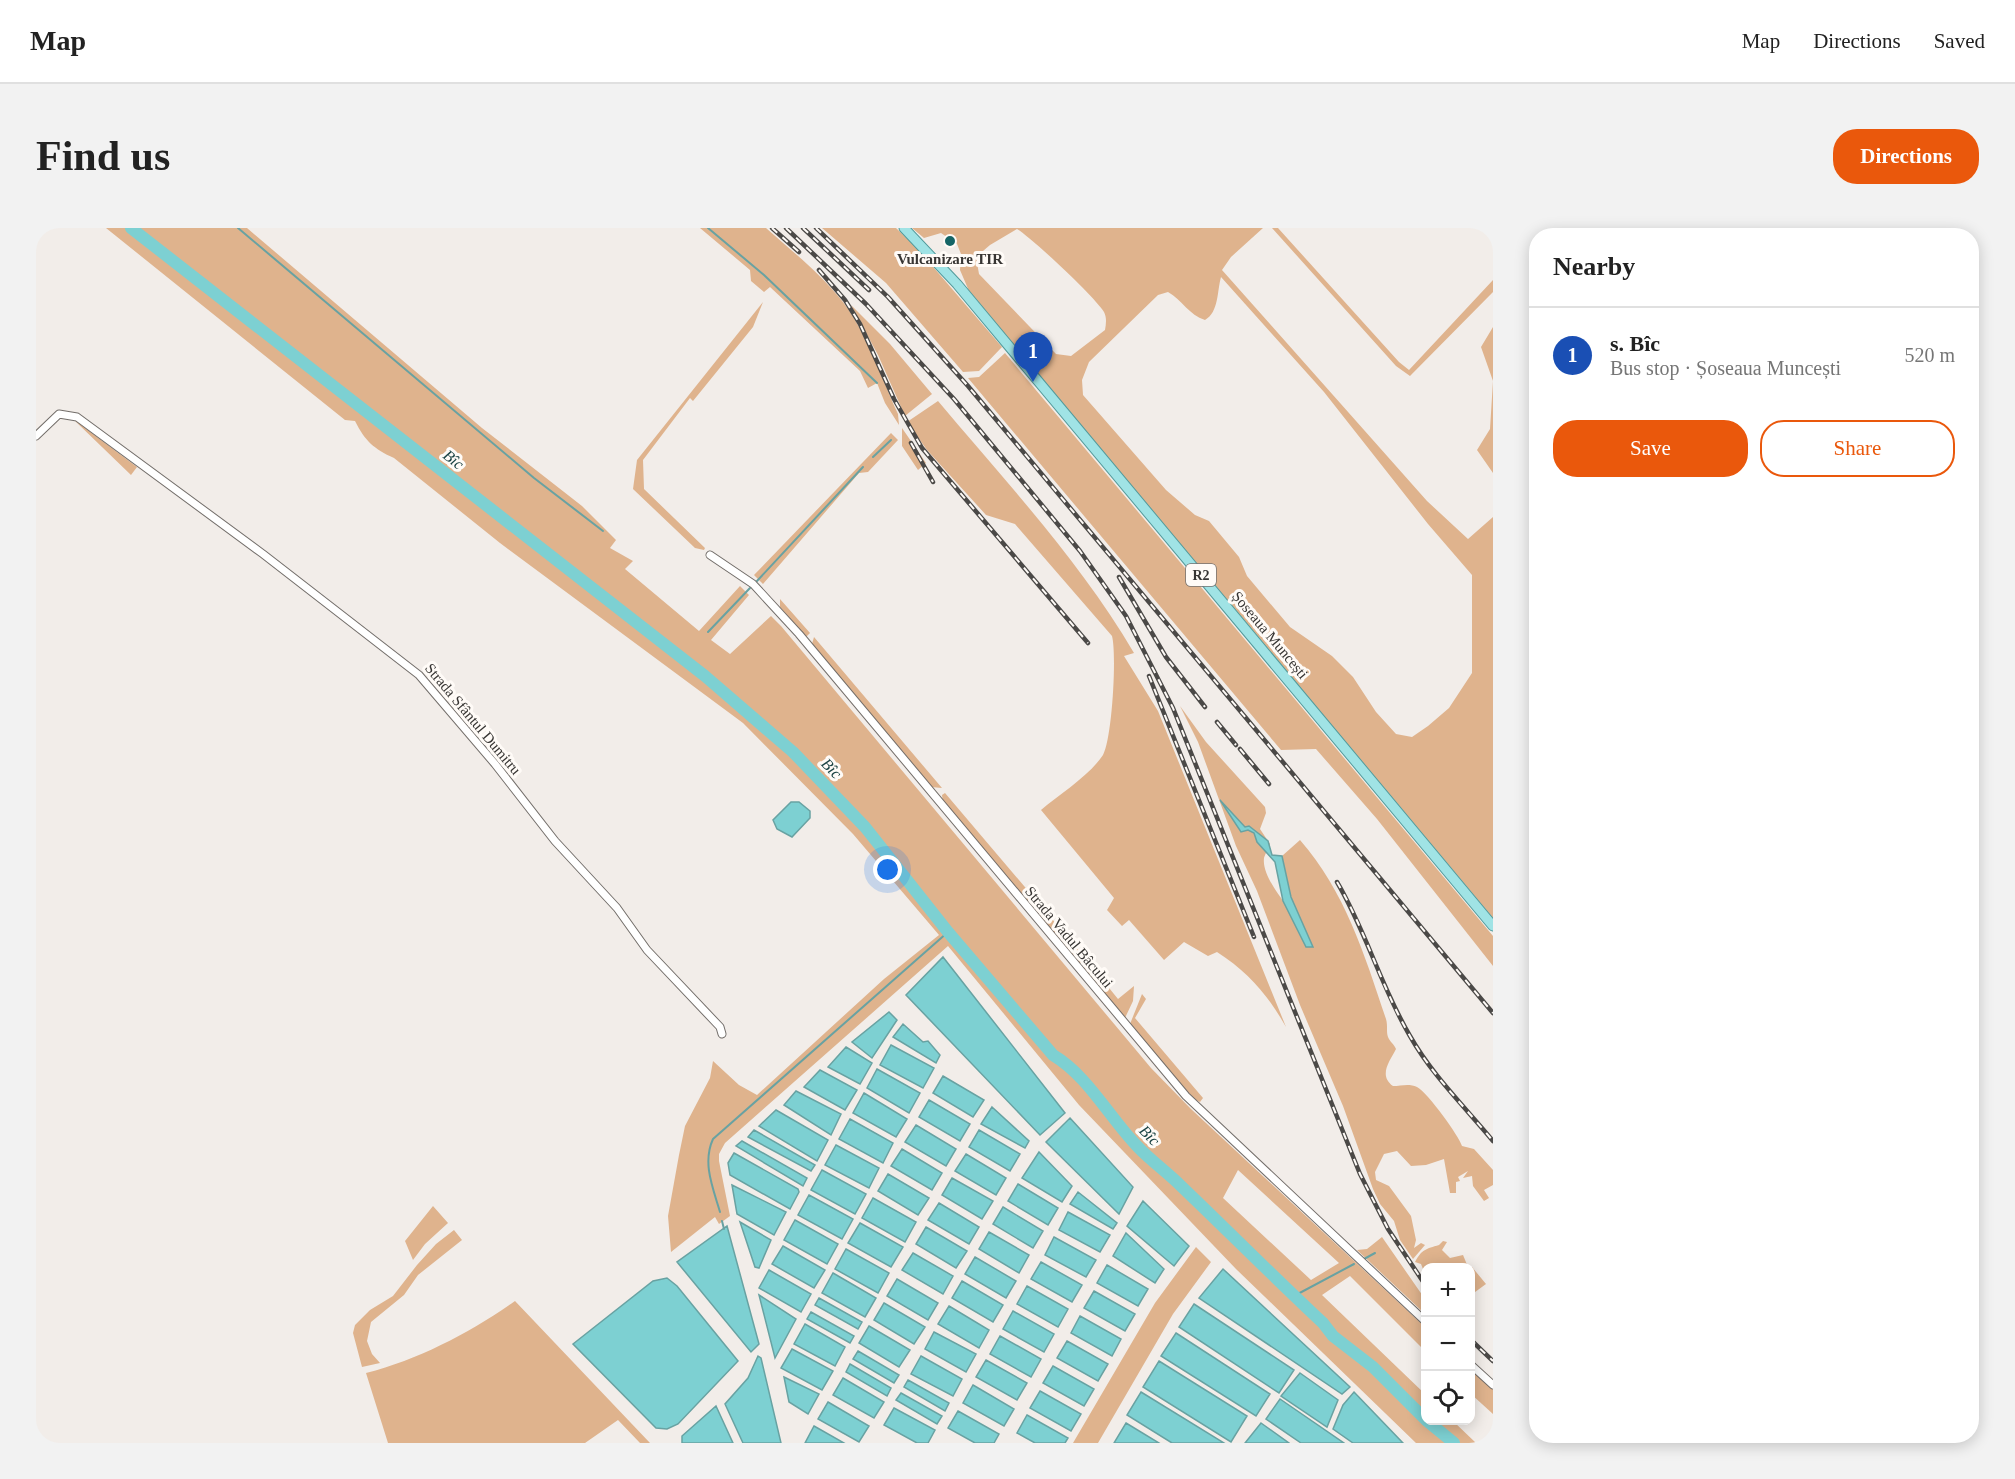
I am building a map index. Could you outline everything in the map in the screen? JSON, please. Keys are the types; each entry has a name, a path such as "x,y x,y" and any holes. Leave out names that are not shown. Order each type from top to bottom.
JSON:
{"main road":[{"name":"Șoseaua Muncești","path":"904,228 957,284 1493,926"}],"street":[{"name":"Strada Sfântul Dumitru","path":"36,436 59,414 77,417 409,666 495,764 555,841 617,908 647,950 720,1027 722,1035"},
{"name":"Strada Vadul Bâcului","path":"710,555 753,584 799,634 1186,1096 1421,1318"},
{"path":"1475,1368 1493,1384"}],"shaded area":[{"path":"106,228 247,228 482,428 582,506 616,540 610,548 633,561 625,569 699,631 740,586 749,595 711,640 730,654 771,616 781,626 1151,1068 1191,1109 1421,1323 1421,1347 1350,1276 1322,1295 1421,1390 1421,1425 1457,1425 1476,1443 1416,1443 1236,1269 1079,1105 948,946 725,1143 719,1154 719,1161 730,1216 719,1224 715,1217 671,1252 668,1216 685,1126 710,1078 713,1061 739,1085 757,1095 884,979 939,935 853,834 743,723 500,543 394,458 376,448 362,434 355,421 345,420","holes":["1238,1170 1339,1263 1311,1280 1223,1198"]},
{"path":"700,228 766,228 816,272 843,302 860,328 898,414 899,425 885,403 877,383 868,388 860,371 770,287 764,292 751,281 750,270"},
{"path":"822,228 896,228 916,247 1002,347 979,371 963,372 886,283"},
{"path":"912,228 1263,228 1231,257 1222,270 1427,501 1468,539 1493,517 1493,918 969,291 960,270 961,254 957,244 941,233 924,238","holes":["1017,229 1063,269 1104,312 1105,330 1071,356 1056,354 979,274 976,257 990,245","1221,277 1324,392 1428,524 1472,575 1472,673 1449,708 1412,737 1396,734 1376,712 1353,677 1332,656 1290,627 1247,576 1239,557 1209,521 1195,515 1166,490 1083,395 1082,380 1089,362 1158,295 1168,292 1194,315 1205,320 1215,307"]},
{"path":"1272,228 1278,228 1399,362 1409,370 1493,280 1493,292 1410,376 1396,366"},
{"path":"763,302 753,327 693,401 690,398 643,460 644,489 705,548 704,550 695,548 633,489 637,460"},
{"path":"851,305 890,344 932,394 905,416 878,355"},
{"path":"1493,327 1493,381 1481,347"},
{"path":"1005,353 1493,936 1493,966 1377,819 1316,749 1281,750 968,378 979,377"},
{"path":"1493,381 1493,473 1477,450 1490,429"},
{"path":"938,401 1066,554 1113,619 1134,653 1124,656 1158,711 1286,1027 1256,985 1217,952 1208,956 1184,942 1164,960 1129,920 1122,926 1107,910 1114,898 1041,810 1082,777 1103,755 1109,732 1113,697 1112,636 1015,524 986,515 927,450 907,422"},
{"path":"73,419 137,467 131,475"},
{"path":"902,428 926,463 918,470 902,446"},
{"path":"891,433 898,440 868,472 859,473 763,584 754,575"},
{"path":"780,599 810,633 806,637 780,607"},
{"path":"814,637 942,788 931,787 812,644"},
{"path":"1180,706 1206,742 1265,807 1266,813 1260,829 1270,844 1264,858 1265,870 1307,946 1312,946 1291,897 1282,856 1300,840 1316,860 1341,902 1361,948 1386,1019 1388,1037 1396,1049 1388,1063 1386,1077 1389,1082 1393,1086 1411,1085 1422,1091 1442,1115 1462,1146 1474,1149 1493,1170 1493,1185 1484,1190 1489,1198 1484,1201 1473,1186 1472,1176 1463,1178 1468,1171 1458,1177 1460,1181 1456,1182 1456,1193 1450,1193 1444,1159 1426,1165 1411,1166 1397,1151 1384,1154 1375,1172 1376,1180 1389,1186 1411,1216 1416,1240 1414,1248 1421,1243 1425,1245 1413,1259 1400,1240 1394,1221 1380,1204 1373,1189 1343,1106 1300,1005 1257,891 1236,846 1198,742"},
{"path":"945,793 1086,959 1079,964 943,802 942,795"},
{"path":"1088,962 1118,999 1134,986 1133,1001 1125,1018 1083,969"},
{"path":"1142,994 1146,999 1135,1018 1203,1098 1200,1102 1194,1099 1130,1024"},
{"path":"433,1206 448,1223 425,1244 413,1260 405,1241"},
{"path":"454,1230 462,1240 418,1275 404,1295 371,1322 367,1341 372,1354 380,1363 362,1367 353,1333 355,1325 370,1310 393,1296 436,1244"},
{"path":"1382,1237 1421,1293 1421,1310 1357,1250 1367,1249"},
{"path":"1443,1241 1447,1242 1442,1250 1450,1258 1463,1255 1466,1263 1421,1264 1415,1262 1422,1252"},
{"path":"1196,1247 1211,1262 1173,1314 1098,1443 1073,1443 1155,1303"},
{"path":"1475,1271 1486,1284 1475,1292"},
{"path":"515,1301 650,1443 640,1443 618,1420 585,1443 388,1443 366,1373 425,1353 444,1344"},
{"path":"1475,1373 1493,1389 1493,1414 1475,1398"}],"water":[{"path":"1220,800 1245,827 1249,826 1268,841 1272,855 1282,856 1291,897 1313,947 1306,947 1283,901 1275,862 1257,842 1254,833 1248,830 1241,832"},
{"path":"791,802 799,802 810,811 810,818 792,837 777,829 773,820"},
{"path":"943,957 1065,1113 1040,1135 906,995"},
{"path":"889,1012 897,1020 872,1058 852,1042"},
{"path":"903,1024 923,1042 928,1041 940,1055 936,1063 893,1037"},
{"path":"891,1045 934,1068 923,1088 880,1065"},
{"path":"846,1047 872,1063 860,1084 828,1067"},
{"path":"877,1069 920,1093 909,1113 867,1088"},
{"path":"820,1070 857,1090 845,1110 804,1087"},
{"path":"943,1076 984,1100 973,1117 933,1093"},
{"path":"796,1091 841,1114 831,1135 784,1105"},
{"path":"864,1093 907,1119 896,1137 853,1113"},
{"path":"929,1100 970,1124 960,1141 919,1117"},
{"path":"992,1107 1029,1141 1025,1148 981,1124"},
{"path":"776,1110 828,1140 817,1161 759,1126"},
{"path":"1070,1118 1133,1187 1119,1214 1046,1142"},
{"path":"850,1119 893,1143 883,1163 839,1139"},
{"path":"916,1125 956,1149 946,1166 905,1142"},
{"path":"754,1130 815,1165 811,1171 748,1137"},
{"path":"979,1130 1020,1154 1010,1171 969,1147"},
{"path":"742,1141 807,1178 803,1186 736,1146"},
{"path":"836,1145 879,1168 869,1188 825,1165"},
{"path":"902,1149 942,1173 932,1190 891,1166"},
{"path":"1039,1152 1072,1186 1062,1202 1022,1178"},
{"path":"734,1153 798,1189 799,1192 790,1209 730,1175 728,1163"},
{"path":"966,1154 1006,1178 996,1195 955,1171"},
{"path":"822,1170 866,1194 855,1214 811,1190"},
{"path":"888,1174 929,1198 918,1215 878,1191"},
{"path":"952,1178 993,1201 982,1219 942,1195"},
{"path":"1018,1184 1058,1208 1048,1225 1008,1201"},
{"path":"732,1185 786,1212 774,1235 737,1214"},
{"path":"1078,1192 1117,1223 1113,1229 1070,1204"},
{"path":"809,1195 853,1219 842,1239 798,1215"},
{"path":"873,1198 916,1222 905,1242 862,1218"},
{"path":"1143,1201 1189,1246 1174,1266 1127,1226"},
{"path":"939,1203 979,1227 969,1244 928,1220"},
{"path":"1003,1207 1043,1231 1033,1248 993,1224"},
{"path":"1068,1212 1110,1235 1100,1252 1059,1230"},
{"path":"795,1220 838,1244 827,1264 784,1240"},
{"path":"740,1222 771,1240 759,1268 755,1267"},
{"path":"860,1223 903,1247 891,1267 848,1243"},
{"path":"727,1226 759,1344 751,1352 677,1262"},
{"path":"926,1227 967,1251 956,1268 916,1244"},
{"path":"989,1232 1029,1255 1019,1273 979,1249"},
{"path":"1126,1233 1164,1269 1155,1283 1113,1256"},
{"path":"1054,1237 1096,1260 1086,1277 1045,1255"},
{"path":"783,1246 825,1270 814,1288 772,1264"},
{"path":"846,1249 889,1273 878,1293 835,1269"},
{"path":"913,1253 953,1276 943,1294 902,1270"},
{"path":"975,1257 1016,1281 1006,1298 965,1274"},
{"path":"1041,1262 1082,1285 1072,1302 1031,1279"},
{"path":"1107,1265 1148,1289 1138,1306 1097,1283"},
{"path":"1223,1269 1350,1387 1342,1394 1199,1298"},
{"path":"769,1270 811,1294 801,1312 759,1288"},
{"path":"833,1273 876,1298 865,1317 822,1293"},
{"path":"667,1278 677,1286 738,1361 678,1424 667,1429 656,1428 573,1344 653,1281"},
{"path":"897,1279 938,1303 928,1320 887,1296"},
{"path":"962,1281 1003,1305 993,1322 952,1298"},
{"path":"1027,1286 1068,1309 1058,1327 1017,1304"},
{"path":"1094,1291 1135,1314 1125,1331 1084,1308"},
{"path":"759,1295 796,1319 775,1358"},
{"path":"819,1298 862,1322 858,1329 815,1305"},
{"path":"884,1303 925,1327 914,1344 874,1320"},
{"path":"1194,1304 1294,1370 1279,1393 1179,1327"},
{"path":"949,1306 989,1330 979,1348 938,1324"},
{"path":"1013,1311 1054,1334 1044,1352 1003,1329"},
{"path":"811,1312 854,1336 850,1343 807,1319"},
{"path":"1080,1316 1121,1339 1112,1356 1071,1333"},
{"path":"805,1324 845,1347 835,1366 794,1344"},
{"path":"869,1326 910,1350 899,1367 859,1343"},
{"path":"934,1332 976,1354 966,1372 925,1349"},
{"path":"1176,1333 1270,1394 1256,1416 1161,1356"},
{"path":"1000,1336 1041,1359 1031,1377 990,1354"},
{"path":"1067,1341 1108,1364 1098,1381 1057,1358"},
{"path":"792,1349 833,1371 822,1390 781,1368"},
{"path":"858,1351 899,1375 894,1383 853,1359"},
{"path":"758,1356 761,1358 781,1443 743,1443 725,1404 748,1378"},
{"path":"921,1356 962,1379 953,1396 911,1374"},
{"path":"986,1360 1027,1383 1017,1400 976,1377"},
{"path":"1159,1361 1247,1416 1231,1442 1143,1387"},
{"path":"850,1364 891,1388 887,1396 846,1372"},
{"path":"1053,1366 1094,1389 1084,1406 1043,1383"},
{"path":"1300,1373 1338,1400 1327,1427 1281,1396"},
{"path":"784,1377 819,1394 808,1414 789,1402"},
{"path":"843,1378 884,1402 874,1418 833,1395"},
{"path":"908,1380 949,1403 945,1411 904,1387"},
{"path":"973,1385 1014,1409 1004,1426 963,1403"},
{"path":"1040,1391 1081,1414 1071,1431 1030,1408"},
{"path":"1141,1392 1224,1443 1172,1443 1127,1415"},
{"path":"1354,1392 1403,1443 1353,1443 1333,1429 1343,1405"},
{"path":"901,1393 942,1416 937,1424 896,1400"},
{"path":"1280,1399 1344,1443 1301,1443 1266,1419"},
{"path":"828,1402 869,1426 859,1442 818,1419"},
{"path":"716,1406 733,1443 682,1443 682,1436"},
{"path":"894,1408 935,1430 928,1443 917,1443 884,1425"},
{"path":"958,1411 999,1434 994,1443 975,1443 948,1428"},
{"path":"1027,1415 1068,1438 1065,1443 1035,1443 1017,1433"},
{"path":"1126,1423 1159,1443 1114,1443"},
{"path":"1261,1423 1289,1443 1245,1443"},
{"path":"814,1426 844,1443 805,1443"}],"waterway":[{"name":"Bîc","path":"131,228 705,676 793,752 865,827 948,932 1053,1055 1088,1085 1137,1146 1323,1323 1333,1336 1373,1367 1421,1415"},
{"path":"238,228 534,478 603,531"},
{"path":"708,228 764,275 877,383"},
{"path":"873,457 891,440"},
{"path":"757,581 863,467"},
{"path":"708,632 750,588"},
{"path":"720,1212 712,1185 708,1157 713,1139 948,932"},
{"path":"722,1221 724,1229"},
{"path":"1364,1259 1375,1253"},
{"path":"1294,1296 1354,1264"},
{"name":"Bîc","path":"1432,1425 1454,1443"}],"railway":[{"path":"772,228 799,252"},
{"path":"786,228 866,304 954,399 1080,551 1126,616 1173,708 1360,1174 1388,1229 1421,1278"},
{"path":"803,228 869,290"},
{"path":"816,228 888,297 968,386 1493,1013"},
{"path":"819,270 845,300 860,324 894,399 922,448 1088,643"},
{"path":"911,443 933,482"},
{"path":"1119,577 1166,657 1205,707"},
{"path":"1149,676 1254,937"},
{"path":"1217,722 1236,745"},
{"path":"1240,749 1269,784"},
{"path":"1337,882 1410,1036 1439,1077 1493,1141"},
{"path":"1475,1344 1493,1361"}],"place":[{"name":"Vulcanizare TIR","path":"950,241"},
{"name":"s. Bîc","path":"1033,382"}]}
